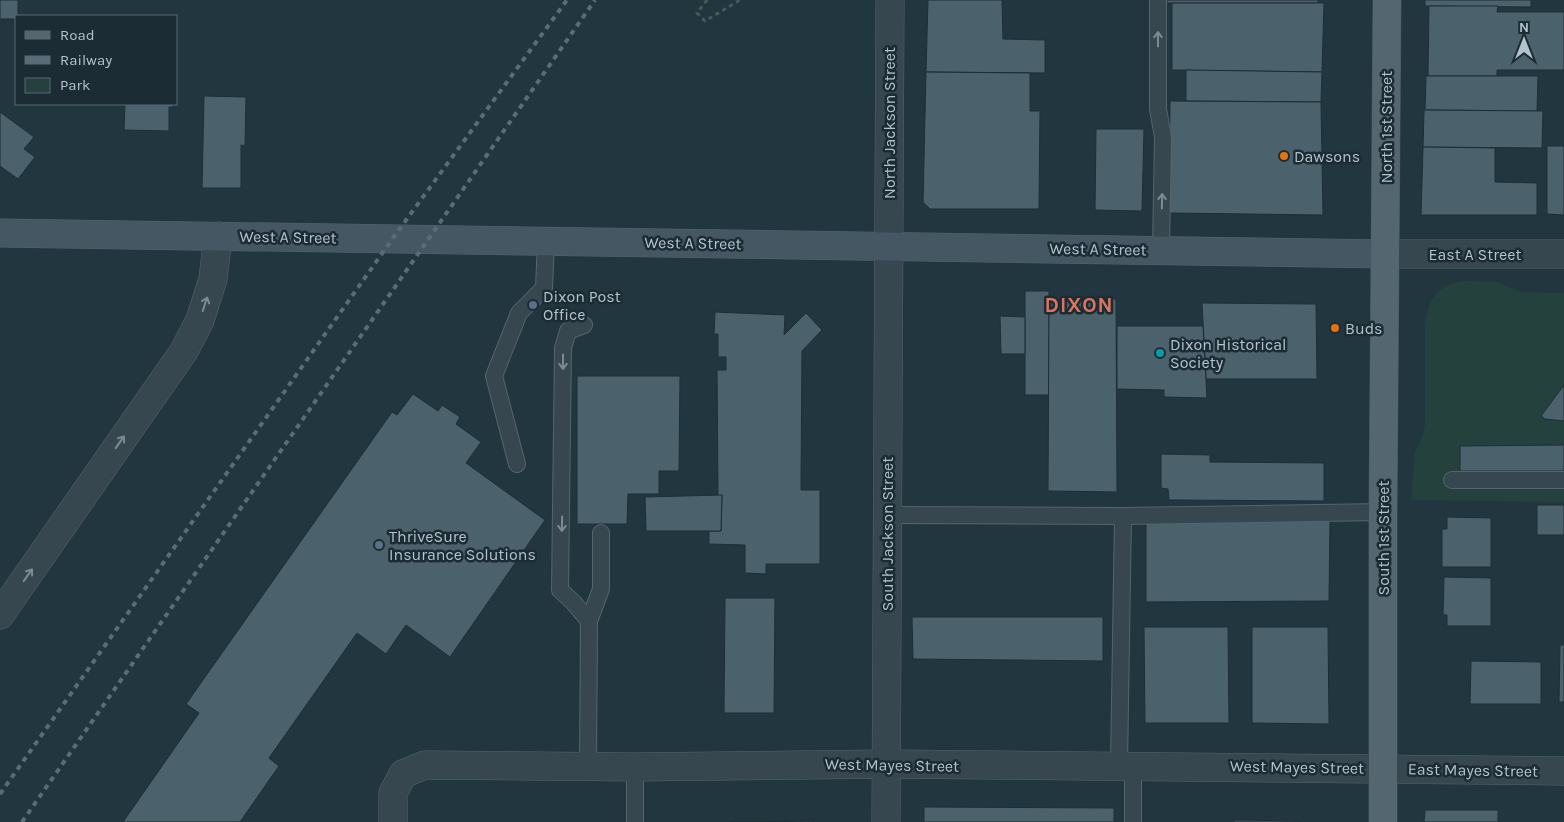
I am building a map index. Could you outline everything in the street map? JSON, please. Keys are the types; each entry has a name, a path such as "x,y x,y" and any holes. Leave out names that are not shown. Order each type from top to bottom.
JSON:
{"main road":[{"name":"North 1st Street","path":"1385,254 1387,0"},
{"name":"West A Street","path":"0,233 1161,249 1385,254"},
{"name":"South 1st Street","path":"1383,822 1382,512 1385,254"}],"street":[{"name":"North Jackson Street","path":"888,246 890,0"},
{"path":"0,615 184,351 200,320 213,279 218,236"},
{"name":"South Jackson Street","path":"886,822 888,246"},
{"name":"East A Street","path":"1385,254 1564,254"},
{"name":"West Mayes Street","path":"393,822 393,793 403,774 425,765 634,767 886,764 1383,768"},
{"name":"East Mayes Street","path":"1383,768 1564,771"}],"lane":[{"path":"1158,0 1158,109 1163,137 1161,249"},
{"path":"517,464 494,376 519,313 544,288 546,241"},
{"path":"584,325 568,331 563,348 560,590 589,621"},
{"path":"1452,480 1564,480"},
{"path":"888,515 1123,516 1382,512"},
{"path":"1123,516 1126,765 1133,822"},
{"path":"588,767 589,621 601,589 601,533"},
{"path":"634,767 635,822"}],"path":[{"path":"707,0 697,13 705,21 740,0"}],"green space":[{"path":"1463,281 1497,282 1522,292 1564,293 1564,502 1411,500 1415,452 1423,435 1425,424 1426,316 1431,301 1440,290 1446,286"}],"building":[{"path":"0,0 18,0 18,15 15,15 15,19 0,19"},
{"path":"928,0 1002,0 1003,39 1045,40 1045,73 926,72"},
{"path":"1167,0 1318,0 1318,3 1167,3"},
{"path":"1425,0 1531,0 1531,7 1425,6"},
{"path":"1172,3 1324,3 1322,72 1172,70"},
{"path":"1429,6 1498,6 1497,12 1564,12 1564,70 1497,70 1497,76 1428,76"},
{"path":"1186,70 1322,72 1321,102 1186,101"},
{"path":"926,72 1030,73 1030,111 1040,111 1039,209 930,209 923,202"},
{"path":"1426,76 1538,76 1537,111 1425,110"},
{"path":"204,96 246,97 245,146 241,145 241,188 202,188"},
{"path":"1170,101 1321,102 1323,215 1169,213"},
{"path":"125,105 173,105 173,107 169,107 169,131 124,130"},
{"path":"1424,110 1543,111 1542,148 1423,147"},
{"path":"0,112 34,137 24,149 35,157 18,179 0,166"},
{"path":"1096,129 1144,129 1142,211 1095,210"},
{"path":"1547,146 1564,146 1564,215 1547,214"},
{"path":"1423,147 1495,148 1495,182 1537,183 1537,215 1421,215"},
{"path":"1025,291 1049,291 1049,395 1025,395"},
{"path":"1116,299 1117,492 1048,491 1049,300"},
{"path":"1202,303 1316,304 1317,379 1206,379"},
{"path":"715,312 785,315 784,335 806,313 822,330 802,351 801,490 820,490 820,564 766,564 766,574 745,573 745,545 709,544 709,531 721,531 722,495 718,496 717,370 726,370 726,357 718,357 718,334 714,334"},
{"path":"1000,316 1025,317 1025,354 1001,354"},
{"name":"Dixon Historical Society","path":"1117,326 1203,326 1207,398 1164,397 1164,390 1117,389"},
{"path":"577,376 680,376 679,471 659,471 659,494 628,494 627,524 577,524"},
{"path":"1564,385 1564,421 1545,419 1541,416"},
{"path":"413,394 438,411 442,405 460,417 456,424 481,442 466,463 545,520 450,657 406,625 386,654 357,633 269,758 279,766 240,822 123,822 199,713 186,704 392,412 397,415"},
{"path":"1564,445 1564,471 1460,471 1460,446"},
{"path":"1161,454 1210,455 1210,462 1324,463 1324,501 1169,500 1168,489 1161,488"},
{"path":"722,495 721,531 646,531 645,497"},
{"path":"1537,505 1564,505 1564,535 1537,535"},
{"path":"1447,517 1491,518 1491,567 1442,567 1442,529 1447,529"},
{"path":"1146,521 1330,521 1329,601 1146,602"},
{"path":"1444,577 1491,578 1491,626 1447,626 1447,615 1443,615"},
{"path":"725,598 775,598 774,713 724,713"},
{"path":"912,617 1103,617 1103,661 913,659"},
{"path":"1144,627 1228,627 1229,723 1145,723"},
{"path":"1252,627 1328,627 1329,724 1252,723"},
{"path":"1560,645 1564,645 1564,702 1559,702"},
{"path":"1471,661 1541,662 1541,704 1470,704"},
{"path":"924,807 1114,808 1114,822 924,822"},
{"path":"1425,810 1498,810 1498,822 1424,822"},
{"path":"1234,820 1299,821 1299,822 1234,822"},
{"path":"813,821 813,822 731,822"}],"railway":[{"path":"0,794 393,238 567,0"},
{"path":"22,822 595,0"}],"place":[{"name":"Dawsons","path":"1284,156"},
{"name":"Dixon Post Office","path":"533,305"},
{"name":"Buds","path":"1335,328"},
{"name":"Dixon Historical Society","path":"1160,353"},
{"name":"ThriveSure Insurance Solutions","path":"379,545"}],"district":[{"name":"DIXON","path":"1079,305"}]}
